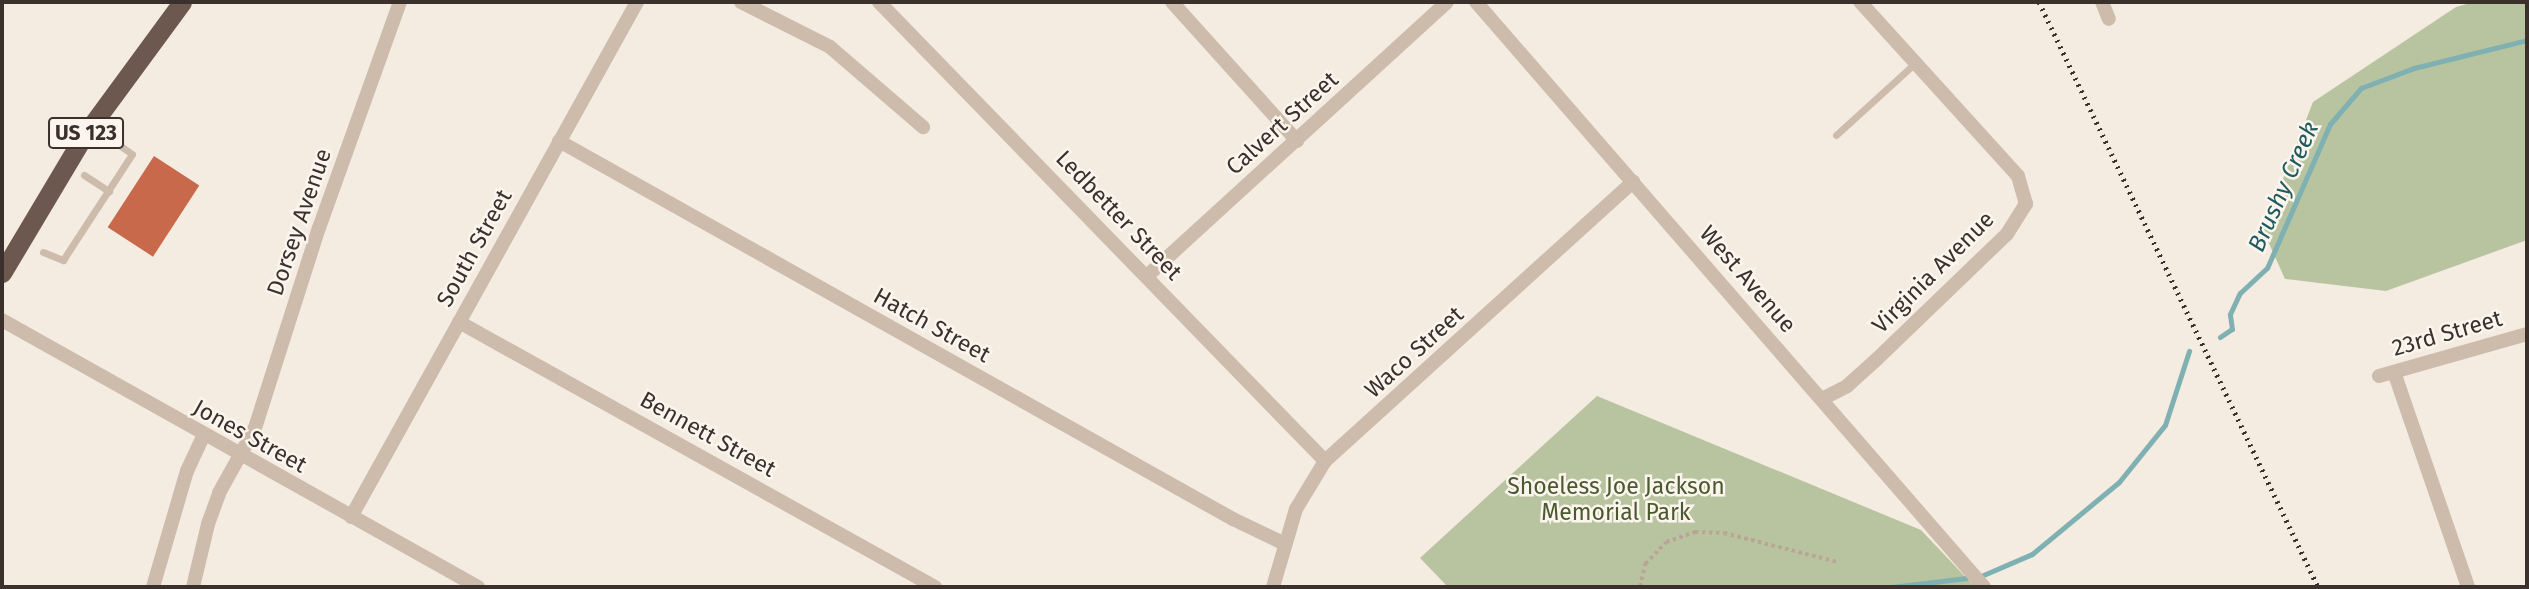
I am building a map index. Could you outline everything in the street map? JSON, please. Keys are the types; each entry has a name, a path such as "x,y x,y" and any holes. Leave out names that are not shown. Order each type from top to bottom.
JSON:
{"highway":[{"name":"US 123","path":"2,273 83,136 182,2"}],"street":[{"name":"Dorsey Avenue","path":"193,587 215,503 240,457 267,396 319,228 400,2"},
{"name":"South Street","path":"351,517 637,2"},
{"path":"741,2 830,47 923,127"},
{"name":"Ledbetter Street","path":"879,2 1325,461"},
{"path":"1172,2 1297,141"},
{"name":"Calvert Street","path":"1147,276 1447,2"},
{"name":"West Avenue","path":"1476,2 1984,587"},
{"name":"Virginia Avenue","path":"1822,399 1847,386 1877,359 2007,233 2026,204 2018,176 1860,2"},
{"path":"2102,2 2109,19"},
{"name":"Hatch Street","path":"559,141 1233,519 1285,544"},
{"name":"Waco Street","path":"1273,587 1296,509 1325,461 1633,182"},
{"name":"Jones Street","path":"2,320 240,457 478,587"},
{"name":"Bennett Street","path":"458,323 935,587"},
{"name":"23rd Street","path":"2379,376 2527,334"},
{"path":"2394,372 2468,587"},
{"path":"153,587 175,508 203,436"}],"lane":[{"path":"1836,135 1915,62"},
{"path":"43,252 63,260 132,154 109,138"},
{"path":"84,175 109,191"}],"path":[{"path":"1640,587 1645,564 1666,542 1695,533 1724,533 1838,562"}],"green space":[{"path":"2474,2 2527,2 2527,240 2386,291 2285,279 2263,230 2313,102 2456,7"},
{"name":"Shoeless Joe Jackson Memorial Park","path":"1597,396 1921,530 1975,587 1448,587 1420,558"}],"building":[{"path":"154,156 199,185 153,257 108,227"}],"waterway":[{"name":"Brushy Creek","path":"2220,337 2232,329 2230,314 2240,293 2267,268 2330,124 2361,88 2414,68 2527,40"},
{"name":"Brushy Creek","path":"1981,576 2032,554 2119,482 2165,425 2189,351"},
{"name":"Brushy Creek","path":"1892,587 1966,578"}],"railway":[{"path":"2039,2 2318,587"}]}
